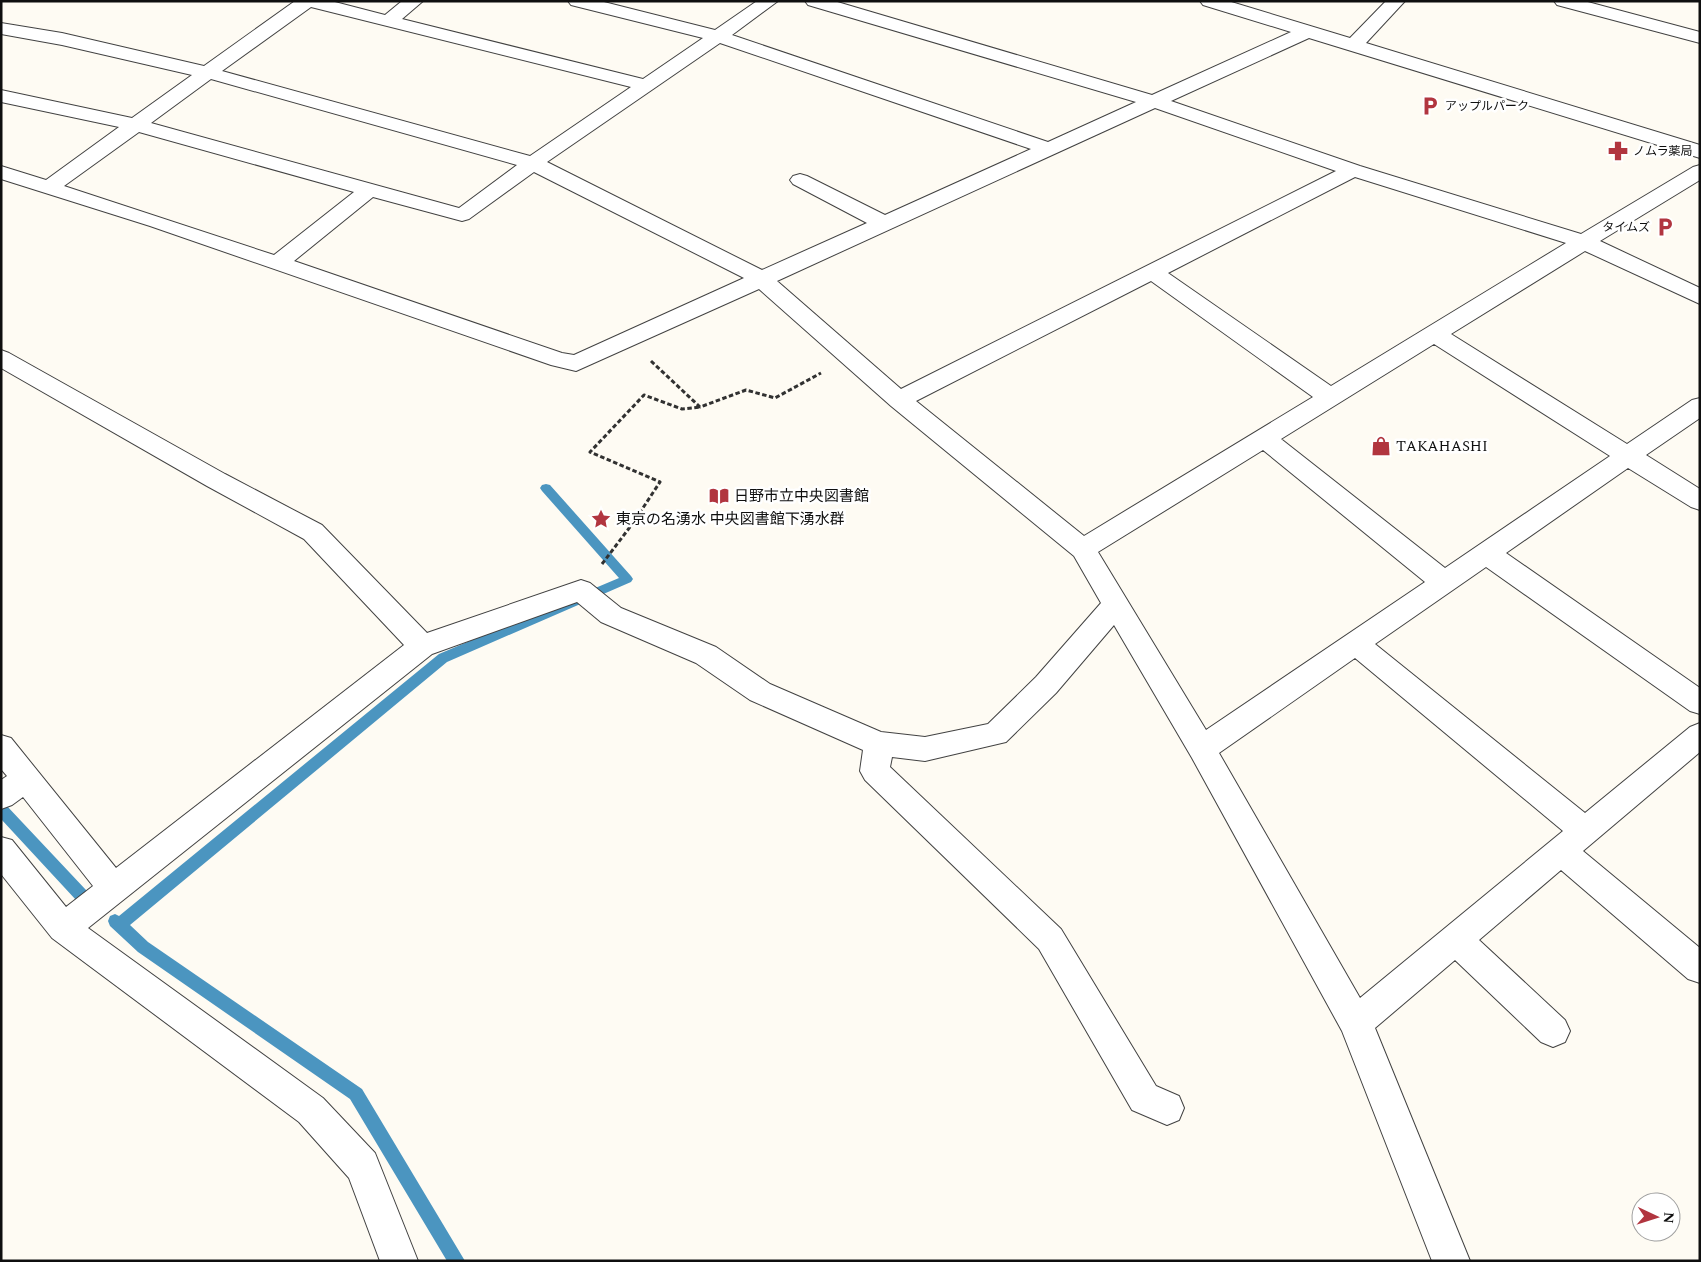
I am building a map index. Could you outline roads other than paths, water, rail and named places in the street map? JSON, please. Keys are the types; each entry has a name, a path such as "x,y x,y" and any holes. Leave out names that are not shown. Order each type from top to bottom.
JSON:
{"street":[{"path":"49,187 308,1 646,85"},
{"path":"388,21 414,1"},
{"path":"577,1 718,36 1049,149"},
{"path":"1,96 137,125 462,215 533,163 769,1"},
{"path":"814,1 1153,101 1352,170 1584,242 1700,297"},
{"path":"1208,1 1700,152"},
{"path":"1353,46 1396,1"},
{"path":"1569,2 1700,38"},
{"path":"1,28 62,39 209,73 533,163 762,278 898,400 1083,549 1202,749 1356,1023 1451,1261"},
{"path":"1,172 278,263 559,360 576,363 1307,32"},
{"path":"898,400 1352,170"},
{"path":"1083,549 1700,171"},
{"path":"800,180 884,224"},
{"path":"278,263 369,190"},
{"path":"1152,272 1331,398"},
{"path":"1434,334 1700,501"},
{"path":"1,358 216,480 313,532 422,646"},
{"path":"1202,749 1700,406"},
{"path":"1264,438 1444,582"},
{"path":"1486,553 1700,703"},
{"path":"64,928 422,646 581,590 610,614 706,655 760,692 841,730 879,744 925,748 996,734 1046,685 1117,604"},
{"path":"1355,644 1586,831"},
{"path":"1356,1023 1562,852 1700,734"},
{"path":"879,744 875,771 1050,938 1144,1098 1167,1108"},
{"path":"1,747 14,788 114,889"},
{"path":"1,850 64,928 311,1110 362,1166 399,1261"},
{"path":"1562,852 1700,968"},
{"path":"1457,940 1553,1031"}],"waterway":[{"path":"119,925 443,658 627,579 546,488"},
{"path":"1,809 81,895"},
{"path":"115,921 119,925"},
{"path":"119,925 143,947 356,1094 457,1261"}],"place":[{"name":"アップルパーク","path":"1430,106"},
{"name":"ノムラ薬局","path":"1618,151"},
{"name":"タイムズ","path":"1665,227"},
{"name":"TAKAHASHI","path":"1381,446"},
{"name":"日野市立中央図書館","path":"719,496"},
{"name":"東京の名湧水 中央図書館下湧水群","path":"601,519"}]}
